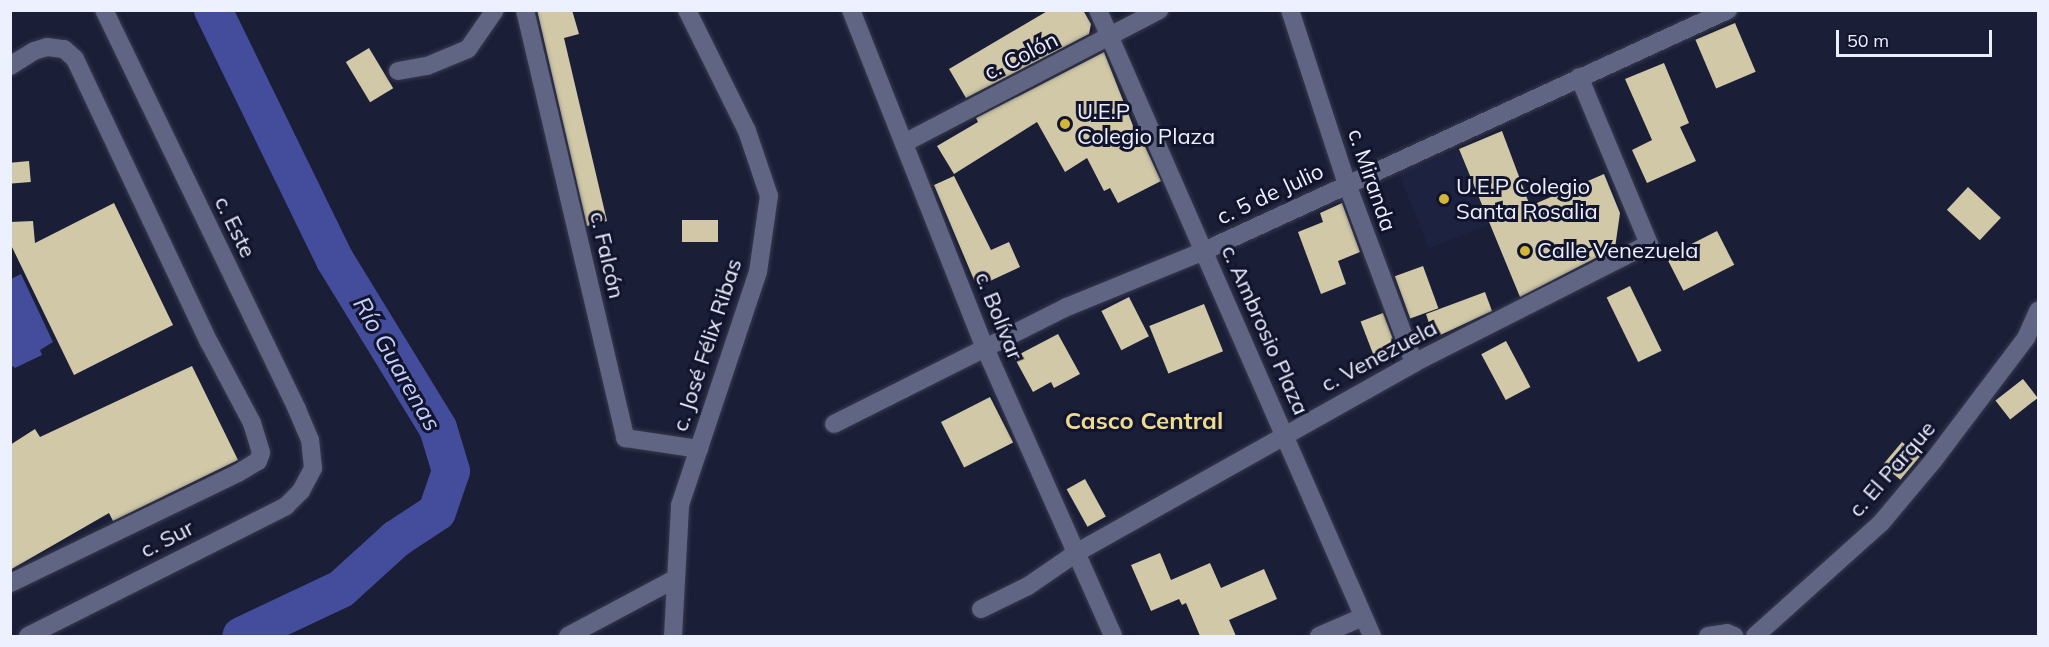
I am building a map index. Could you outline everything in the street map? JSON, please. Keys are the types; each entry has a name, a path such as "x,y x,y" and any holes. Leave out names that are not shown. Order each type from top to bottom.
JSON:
{"street":[{"name":"c. Este","path":"104,10 297,409 310,440 313,468"},
{"path":"398,71 428,66 468,49 495,10"},
{"name":"c. Falcón","path":"525,10 625,438 699,449"},
{"name":"c. José Félix Ribas","path":"673,636 673,580 680,505 758,272 769,196 747,131 687,10"},
{"name":"c. Bolívar","path":"851,10 985,348 1113,636"},
{"name":"c. Ambrosio Plaza","path":"1098,10 1372,636"},
{"name":"c. Colón","path":"904,143 1160,10"},
{"name":"c. Miranda","path":"1290,10 1347,184 1414,363"},
{"name":"c. 5 de Julio","path":"834,424 1067,307 1204,251 1728,10"},
{"path":"10,66 34,51 48,48 64,49 75,59 209,342 252,423 261,453 258,461 238,474 10,583"},
{"name":"c. Venezuela","path":"981,609 1028,586 1076,553 1414,363 1649,243 1579,77"},
{"name":"c. El Parque","path":"1755,636 1881,523 1933,461 2026,338 2038,311"},
{"name":"c. Sur","path":"28,636 286,506 301,491 313,468"},
{"path":"568,636 673,580"},
{"path":"1319,636 1364,617"},
{"path":"1708,636 1727,633 1734,636"}],"shaded area":[{"name":"U.E.P Colegio Santa Rosalia","path":"1459,149 1489,224 1429,248 1399,173"}],"water":[{"path":"21,274 53,342 40,350 42,355 15,368 11,365 11,279"}],"building":[{"path":"537,10 572,10 579,34 564,38 607,221 587,226"},
{"path":"1049,10 1083,10 1091,24 1089,34 966,98 949,69"},
{"path":"1735,23 1756,72 1716,89 1695,40"},
{"path":"369,48 393,88 370,102 346,62"},
{"path":"1104,52 1139,141 1142,140 1161,181 1118,203 1110,188 1104,191 1087,158 1065,172 1037,122 954,174 937,146 978,122 976,118"},
{"path":"1664,63 1689,123 1680,127 1696,161 1647,183 1632,150 1652,140 1625,79"},
{"path":"1502,131 1530,206 1604,174 1620,213 1615,248 1520,297 1459,149"},
{"path":"29,161 31,182 12,184 10,163"},
{"path":"954,176 991,250 1009,242 1020,267 977,287 934,185"},
{"path":"1968,187 2001,218 1980,240 1947,210"},
{"path":"114,203 173,325 74,375 10,243 10,222 33,221 35,243"},
{"path":"1342,203 1360,252 1338,261 1346,284 1321,294 1298,232 1323,222 1320,213"},
{"path":"682,220 718,220 718,242 682,242"},
{"path":"1717,231 1734,265 1683,291 1666,257"},
{"path":"1423,266 1438,308 1410,319 1395,276"},
{"path":"1630,286 1662,351 1638,362 1607,297"},
{"path":"1485,292 1492,311 1434,338 1426,314"},
{"path":"1129,297 1149,336 1121,350 1101,311"},
{"path":"1204,304 1223,351 1168,373 1149,326"},
{"path":"1383,313 1399,355 1377,364 1361,322"},
{"path":"1058,334 1080,374 1054,388 1051,382 1033,392 1014,357"},
{"path":"1506,341 1530,387 1506,400 1481,354"},
{"path":"192,366 238,460 113,521 109,513 10,570 10,445 35,429 40,437"},
{"path":"2023,379 2038,398 2010,419 1995,401"},
{"path":"990,397 1013,442 964,467 941,422"},
{"path":"1902,442 1920,457 1900,480 1883,465"},
{"path":"1085,479 1106,517 1087,527 1067,489"},
{"path":"1160,553 1171,580 1210,563 1221,588 1264,569 1277,599 1229,620 1236,636 1200,636 1186,603 1182,605 1179,599 1151,611 1131,565"}],"waterway":[{"name":"Río Guarenas","path":"213,10 335,260 438,428 451,471 437,512 396,539 341,589 241,636"}],"place":[{"name":"U.E.P Colegio Plaza","path":"1065,124"},
{"name":"U.E.P Colegio Santa Rosalia","path":"1444,199"},
{"name":"Calle Venezuela","path":"1525,251"}],"district":[{"name":"Casco Central","path":"1144,421"}]}
